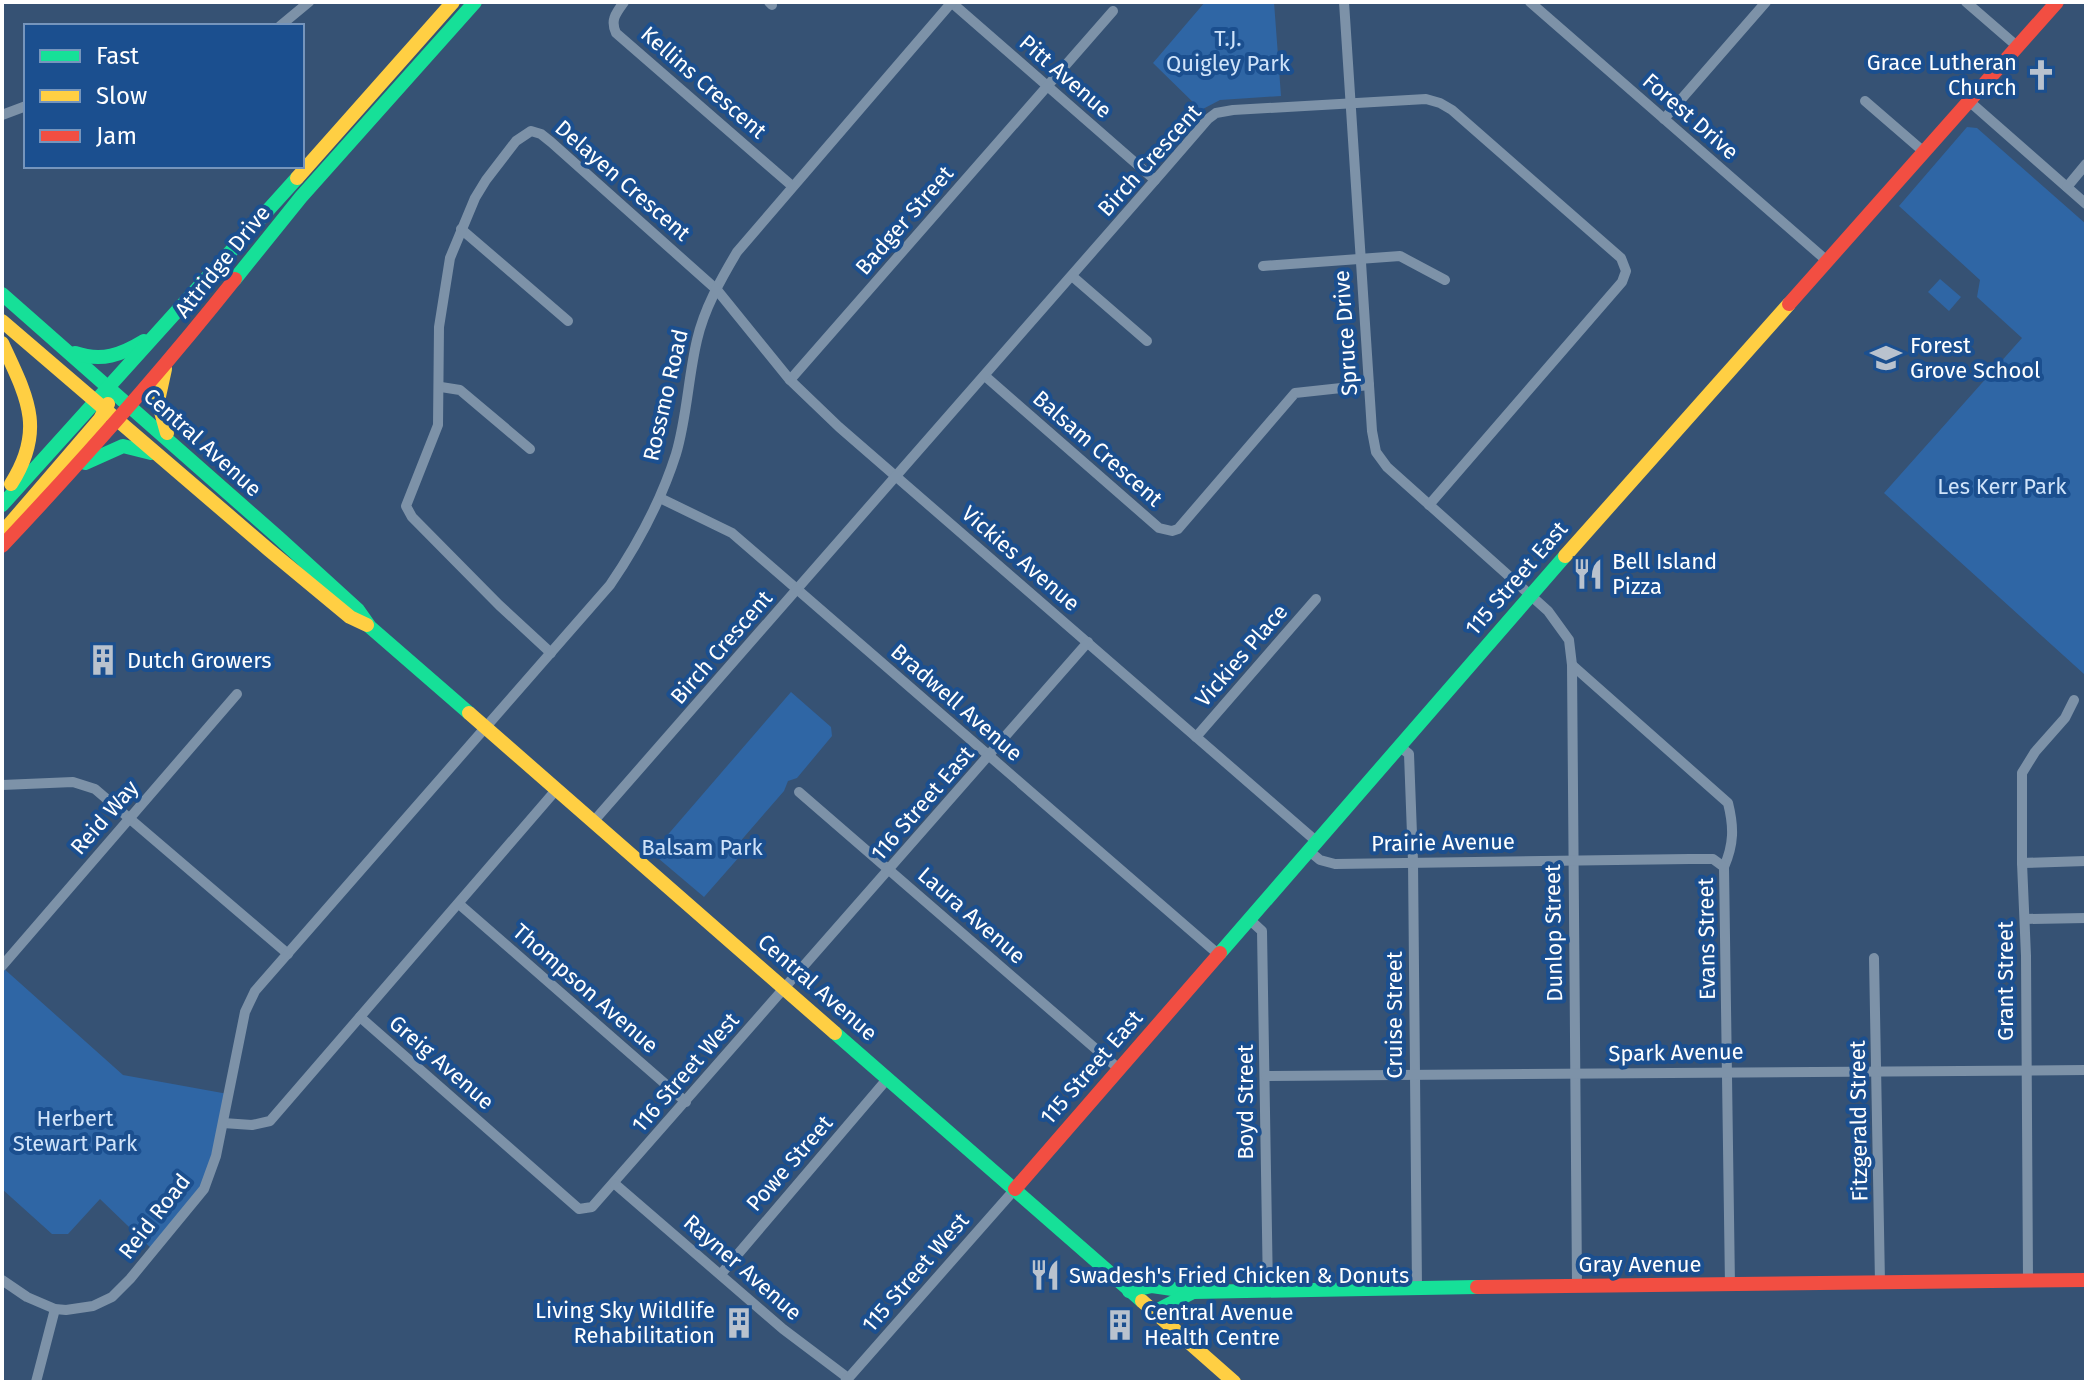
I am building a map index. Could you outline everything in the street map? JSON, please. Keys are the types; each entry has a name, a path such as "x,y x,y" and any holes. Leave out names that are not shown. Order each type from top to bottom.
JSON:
{"main road":[{"name":"Attridge Drive","path":"2,546 74,470 106,411 109,388 453,2"},
{"name":"Attridge Drive","path":"2,505 106,411 129,405 167,364 301,197 475,2"},
{"name":"115 Street East","path":"1015,1189 1530,595 2057,2"},
{"name":"Central Avenue","path":"2,294 358,610 370,627 1234,1382"},
{"name":"Central Avenue","path":"2,321 350,617 370,627"},
{"path":"63,348 94,359 113,358 163,328"},
{"path":"2,343 28,407 33,430 29,455 21,472 2,496"},
{"path":"167,364 157,393 157,405 159,417 171,441"},
{"path":"2,533 106,411"},
{"path":"74,470 123,446 158,455"},
{"name":"Gray Avenue","path":"1129,1291 1152,1286 1193,1292 1268,1292 1577,1285 1730,1286 2086,1280"},
{"name":"Gray Avenue","path":"1154,1312 1193,1292"}],"street":[{"path":"282,24 309,2"},
{"name":"Kellins Crescent","path":"624,2 613,17 616,33 791,185"},
{"name":"Rossmo Road","path":"486,728 610,585 660,498 682,433 697,337 737,252 791,185 952,2"},
{"name":"Pitt Avenue","path":"952,2 1155,180"},
{"name":"Spruce Drive","path":"1344,2 1376,452 1387,467 1530,595"},
{"name":"Forest Drive","path":"1530,2 1826,260"},
{"path":"1664,119 1766,2"},
{"path":"1966,2 2018,47"},
{"name":"Badger Street","path":"790,380 1113,11"},
{"name":"Birch Crescent","path":"593,822 1216,113 1426,99 1446,106 1621,258 1626,271 1622,282 1606,303 1429,505"},
{"path":"1865,101 1924,152"},
{"path":"1970,102 2086,204"},
{"path":"2,115 24,107"},
{"name":"Delayen Crescent","path":"551,653 412,517 406,506 438,425 441,303 450,258 475,198 523,134 536,132 717,290"},
{"path":"2067,187 2086,164"},
{"path":"461,229 568,321"},
{"path":"1263,266 1400,256 1445,280"},
{"path":"1072,276 1147,341"},
{"name":"Vickies Avenue","path":"717,290 790,380 1196,737 1312,846"},
{"name":"Balsam Crescent","path":"985,376 1159,528 1172,531 1178,529 1295,393 1369,385"},
{"path":"441,387 460,390 530,449"},
{"name":"Bradwell Avenue","path":"660,498 732,533 1218,954"},
{"name":"Dunlop Street","path":"1530,595 1548,611 1569,640 1572,665 1577,1285"},
{"name":"Vickies Place","path":"1196,737 1316,599"},
{"name":"116 Street East","path":"785,988 1088,642"},
{"name":"Evans Street","path":"1572,665 1728,803 1734,826 1732,849 1724,867 1730,1286"},
{"name":"Reid Way","path":"2,966 237,694"},
{"name":"Grant Street","path":"2028,1280 2022,773 2035,752 2065,718 2074,700"},
{"name":"Reid Road","path":"55,1309 93,1306 112,1297 204,1189 216,1156 245,1012 255,991 486,728"},
{"name":"Cruise Street","path":"1399,746 1409,754 1413,861 1417,1288"},
{"path":"2,785 81,783 95,789 288,954"},
{"name":"Greig Avenue","path":"556,790 360,1017 579,1209 592,1207 615,1184"},
{"name":"Laura Avenue","path":"799,792 1119,1069"},
{"name":"Prairie Avenue","path":"1312,846 1320,860 1335,864 1713,859 1724,867"},
{"path":"2022,863 2086,861"},
{"name":"Thompson Avenue","path":"459,904 686,1102"},
{"path":"2025,919 2086,918"},
{"name":"Boyd Street","path":"1249,919 1262,931 1268,1292"},
{"name":"Fitzgerald Street","path":"1874,958 1880,1283"},
{"name":"116 Street West","path":"615,1184 785,988"},
{"path":"223,1123 252,1125 270,1121 360,1017"},
{"name":"Spark Avenue","path":"1266,1076 2086,1070"},
{"name":"Powe Street","path":"721,1274 888,1078"},
{"name":"Rayner Avenue","path":"615,1184 847,1380"},
{"name":"115 Street West","path":"847,1380 1015,1189"},
{"path":"2,1280 27,1297 55,1309 36,1382"}],"green space":[{"name":"T.J. Quigley Park","path":"1205,2 1274,2 1281,96 1220,100 1201,110 1153,63"},
{"name":"Les Kerr Park","path":"1967,127 1977,128 2086,224 2084,674 1884,493 2022,338 1977,297 1980,280 1899,206"},
{"path":"1940,279 1961,297 1949,311 1928,292"},
{"name":"Balsam Park","path":"791,692 831,727 832,736 797,778 788,781 784,791 738,844 740,856 704,897 652,853"},
{"name":"Herbert Stewart Park","path":"2,967 123,1075 228,1094 204,1189 154,1251 100,1199 68,1234 52,1234 2,1189"}],"traffic: fast":[{"path":"235,279 301,197 475,2"},
{"path":"2,505 297,178"},
{"path":"2,294 279,538 358,610 370,627 469,713"},
{"path":"75,353 94,357 111,356 144,341"},
{"path":"85,463 123,446 151,453"},
{"path":"1220,953 1565,556"},
{"path":"835,1033 1142,1301"},
{"path":"1129,1291 1152,1286 1193,1292 1477,1287"},
{"path":"1154,1312 1193,1292"}],"traffic: slow":[{"path":"297,178 453,2"},
{"path":"1565,556 1789,304"},
{"path":"2,321 269,550 350,617 367,625"},
{"path":"2,343 19,380 29,413 28,446 11,484"},
{"path":"165,369 158,401 167,433"},
{"path":"2,533 100,419 108,404"},
{"path":"469,713 835,1033"},
{"path":"1142,1301 1234,1382"}],"traffic: jam":[{"path":"1789,304 2057,2"},
{"path":"2,546 121,415 235,279"},
{"path":"1015,1189 1220,953"},
{"path":"1477,1287 2086,1280"}],"place":[{"name":"Grace Lutheran Church","path":"2041,75"},
{"name":"Forest Grove School","path":"1886,358"},
{"name":"Bell Island Pizza","path":"1588,574"},
{"name":"Dutch Growers","path":"103,660"},
{"name":"Swadesh's Fried Chicken & Donuts","path":"1045,1275"},
{"name":"Living Sky Wildlife Rehabilitation","path":"739,1323"},
{"name":"Central Avenue Health Centre","path":"1120,1325"}]}
